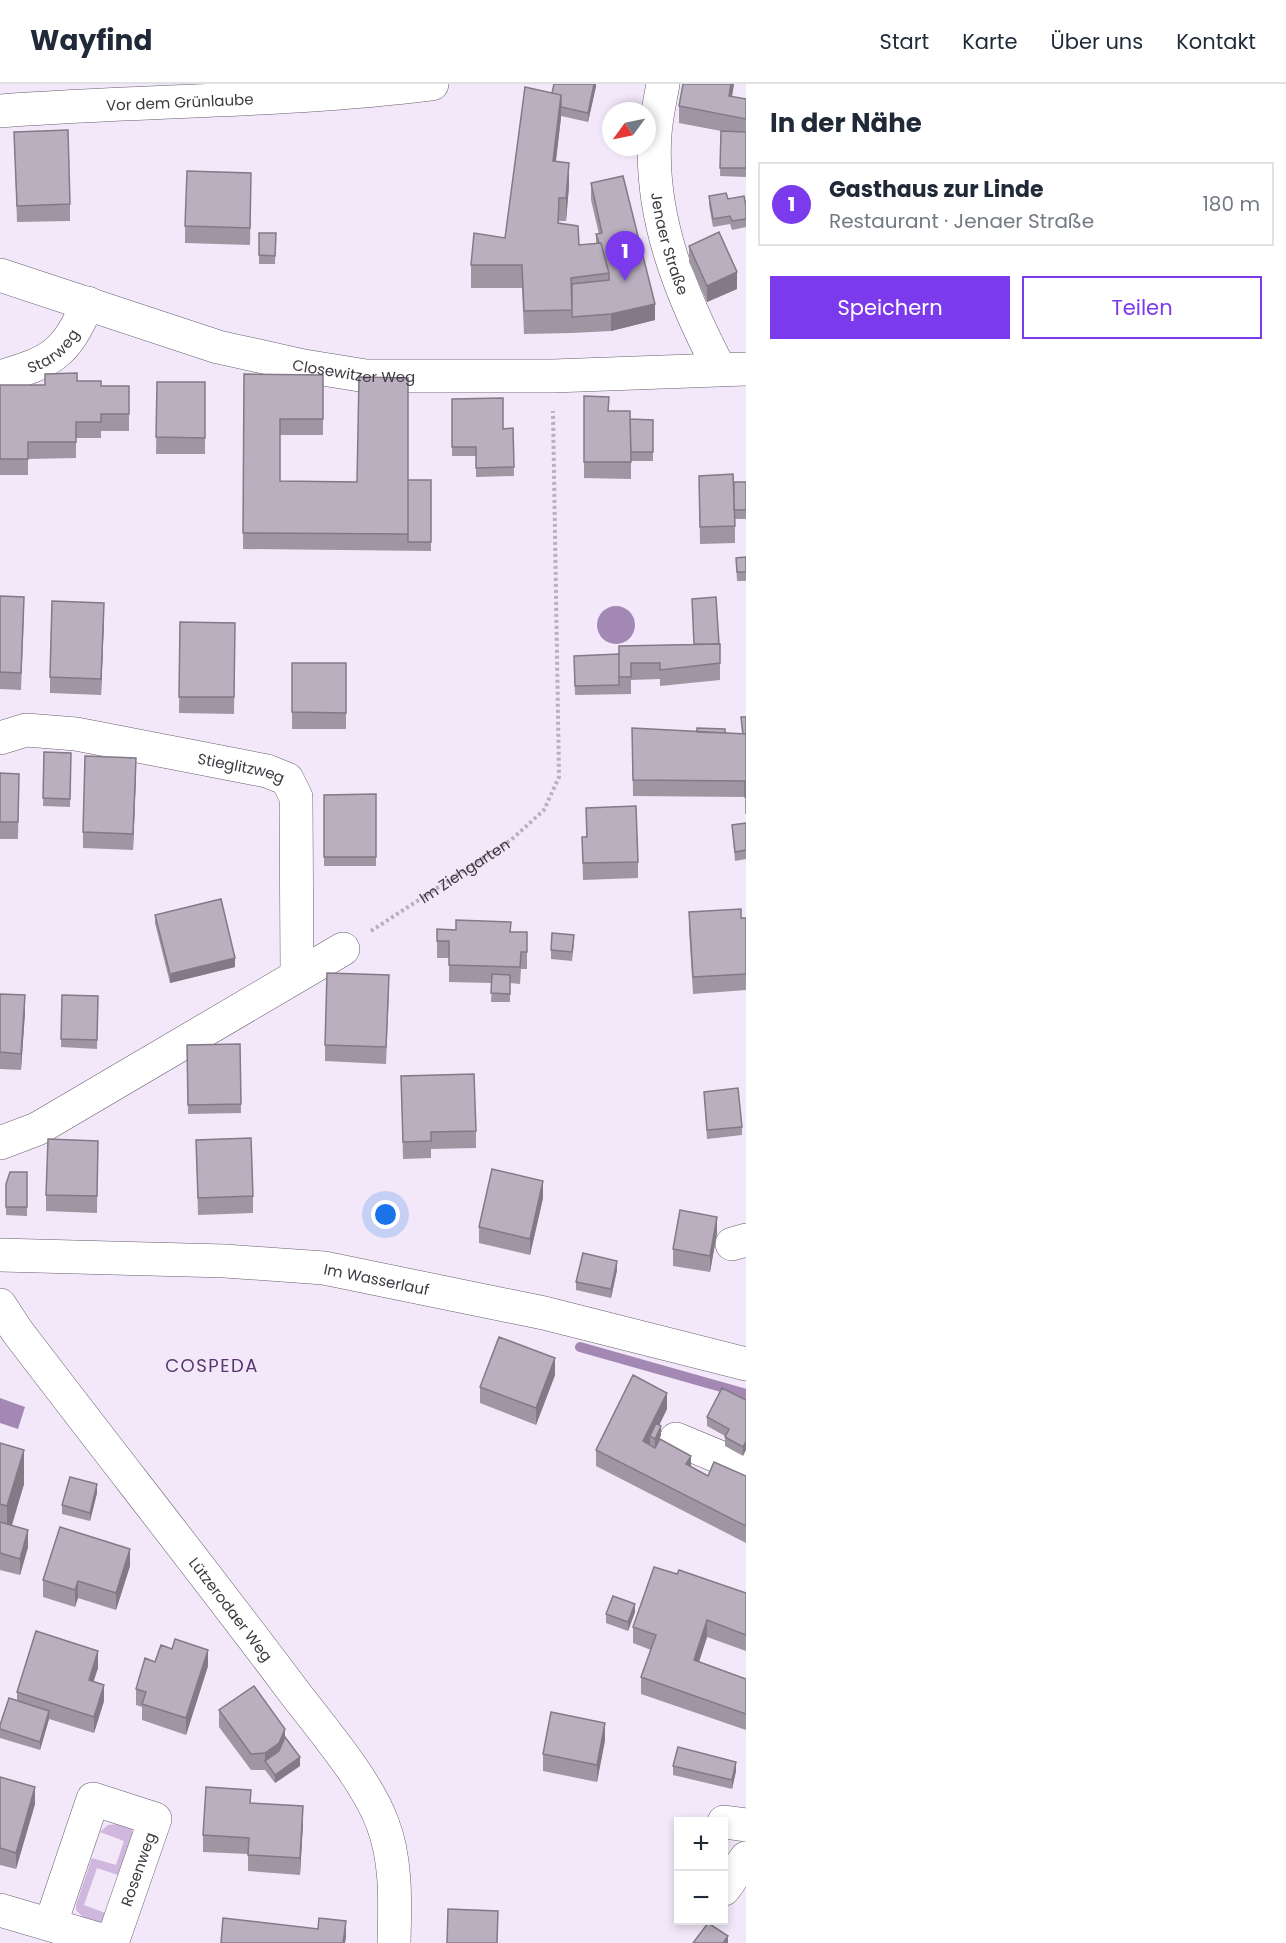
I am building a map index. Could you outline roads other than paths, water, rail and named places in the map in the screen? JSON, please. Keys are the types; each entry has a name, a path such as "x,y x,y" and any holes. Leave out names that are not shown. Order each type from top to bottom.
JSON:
{"street":[{"name":"Vor dem Grünlaube","path":"0,111 107,94 201,103 432,84"},
{"name":"Jenaer Straße","path":"663,84 655,134 660,204 681,291 733,369"},
{"name":"Closewitzer Weg","path":"0,275 218,346 366,376 553,376 733,369"},
{"name":"Starweg","path":"0,377 42,364 63,348 78,327 88,303"},
{"name":"Stieglitzweg","path":"0,738 26,730 76,734 267,771 287,779 296,797 297,974"},
{"path":"0,1143 37,1129 343,949"},
{"name":"Im Wasserlauf","path":"0,1255 225,1260 324,1268 544,1313 746,1364"},
{"name":"Lützerodaer Weg","path":"0,1305 17,1332 263,1651 367,1793 382,1821 390,1849 395,1894 394,1943"},
{"path":"676,1439 746,1468"},
{"path":"728,1823 746,1825"},
{"path":"728,1882 746,1858"},
{"path":"0,1910 51,1923"}],"waterway":[{"path":"580,1347 746,1394"}],"place":[{"name":"Gasthaus zur Linde","path":"625,281"}],"district":[{"name":"COSPEDA","path":"212,1365"}]}
